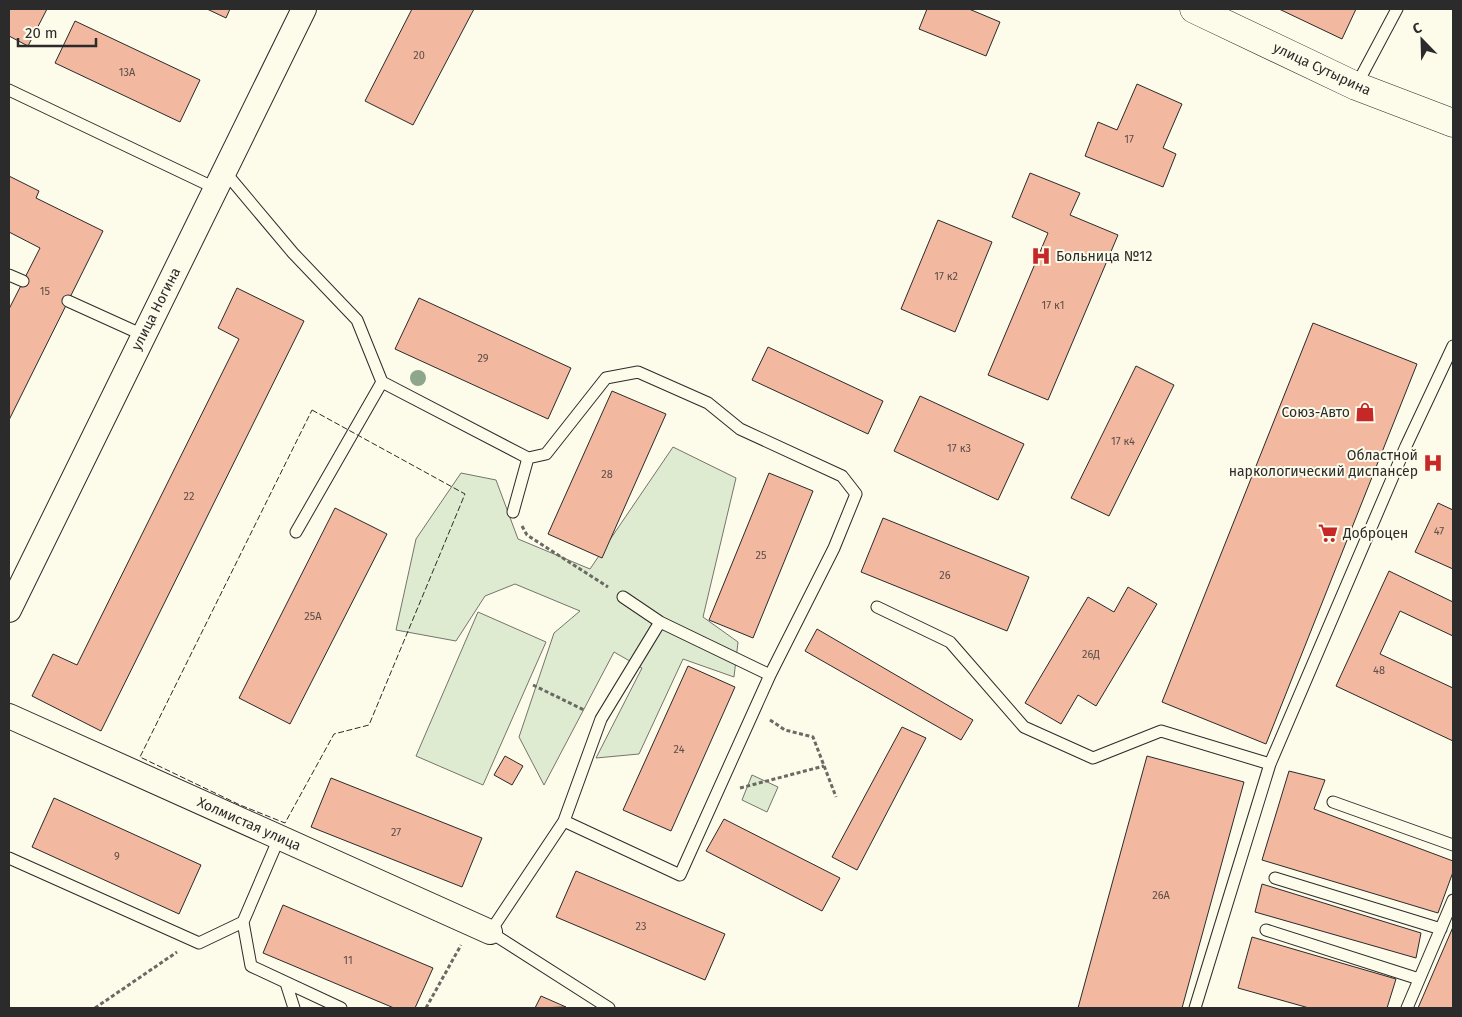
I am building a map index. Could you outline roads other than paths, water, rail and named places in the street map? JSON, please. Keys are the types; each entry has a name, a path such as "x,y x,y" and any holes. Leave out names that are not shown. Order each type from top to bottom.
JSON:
{"street":[{"name":"улица Ногина","path":"9,610 304,9"},
{"name":"улица Сутырина","path":"1194,9 1356,86 1453,123"},
{"name":"Холмистая улица","path":"9,716 481,929"}],"lane":[{"path":"1356,86 1397,9"},
{"path":"9,90 221,180 357,320 382,382 528,458 546,454 606,378 638,372 708,403 740,430 842,476 856,494 834,548 770,675 680,875 564,821"},
{"path":"9,275 23,281"},
{"path":"68,301 143,335"},
{"path":"1195,1008 1270,764 1406,446 1453,346"},
{"path":"296,532 382,382"},
{"path":"514,512 528,458"},
{"path":"623,597 660,622 770,675"},
{"path":"877,607 950,642 1024,727 1093,758 1161,731 1270,764"},
{"path":"609,1008 481,929 564,821 601,719 660,622"},
{"path":"1333,802 1453,845"},
{"path":"279,838 243,922 251,966 341,1008"},
{"path":"9,858 199,943 243,922"},
{"path":"1276,878 1441,929"},
{"path":"1407,1008 1453,900"},
{"path":"1266,930 1419,978"},
{"path":"286,983 294,1008"}],"place":[{"name":"Больница №12","path":"1041,256"},
{"name":"Союз-Авто","path":"1365,412"},
{"name":"Областной наркологический диспансер","path":"1433,463"},
{"name":"Доброцен","path":"1328,533"}]}
